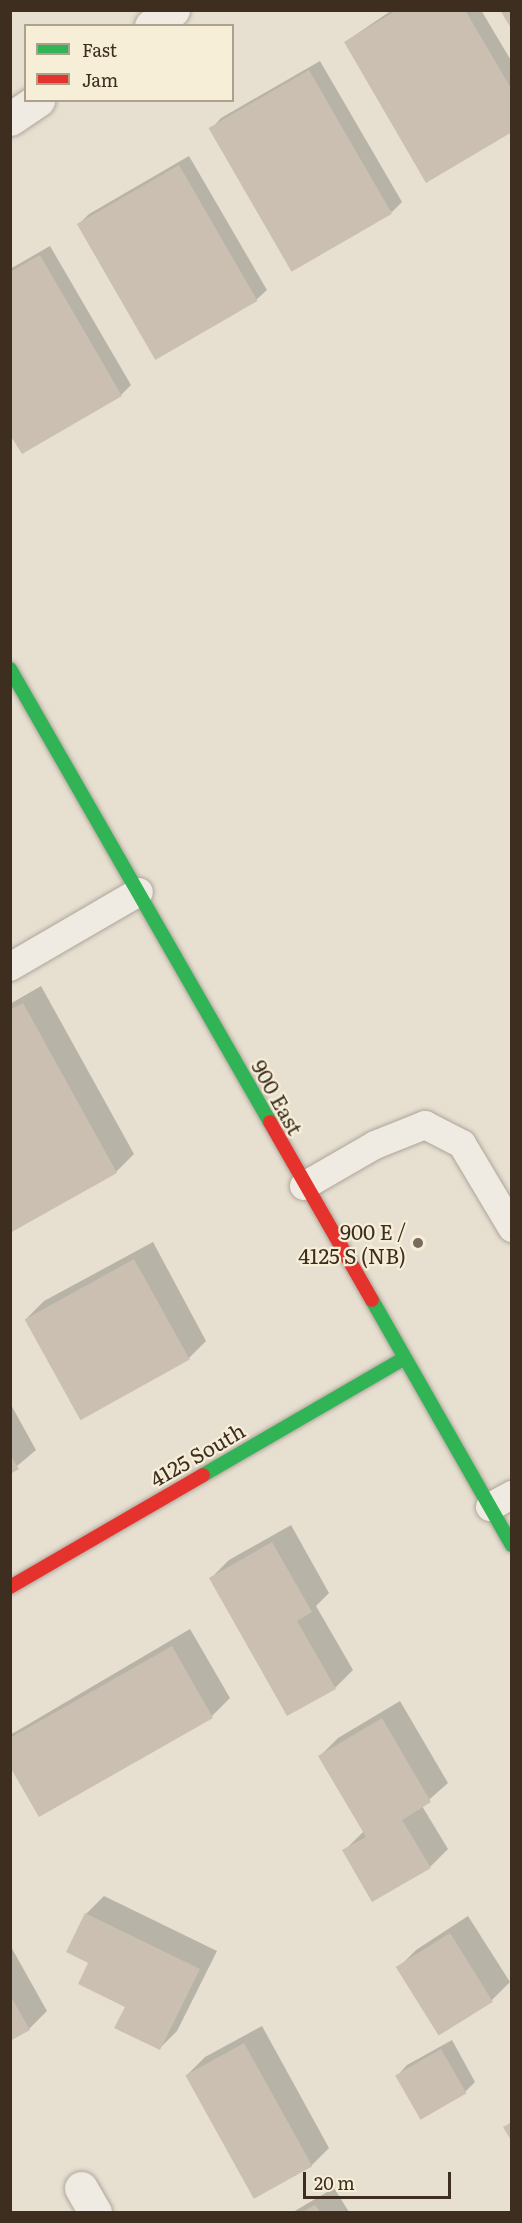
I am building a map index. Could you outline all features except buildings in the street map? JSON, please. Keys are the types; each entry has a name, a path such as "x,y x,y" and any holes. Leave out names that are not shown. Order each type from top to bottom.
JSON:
{"main road":[{"name":"900 East","path":"10,669 139,892 304,1186 405,1358 501,1501 512,1545"},
{"name":"4125 South","path":"10,1587 405,1358"}],"street":[{"path":"154,24 173,10"},
{"path":"10,119 35,102"}],"lane":[{"path":"10,967 139,892"},
{"path":"304,1186 375,1145 425,1125 462,1144 512,1228"}],"traffic: fast":[{"path":"10,669 270,1122"},
{"path":"372,1300 512,1545"},
{"path":"203,1475 405,1358"}],"traffic: jam":[{"path":"270,1122 372,1300"},
{"path":"10,1587 203,1475"}],"place":[{"name":"900 E / 4125 S (NB)","path":"418,1243"}]}
